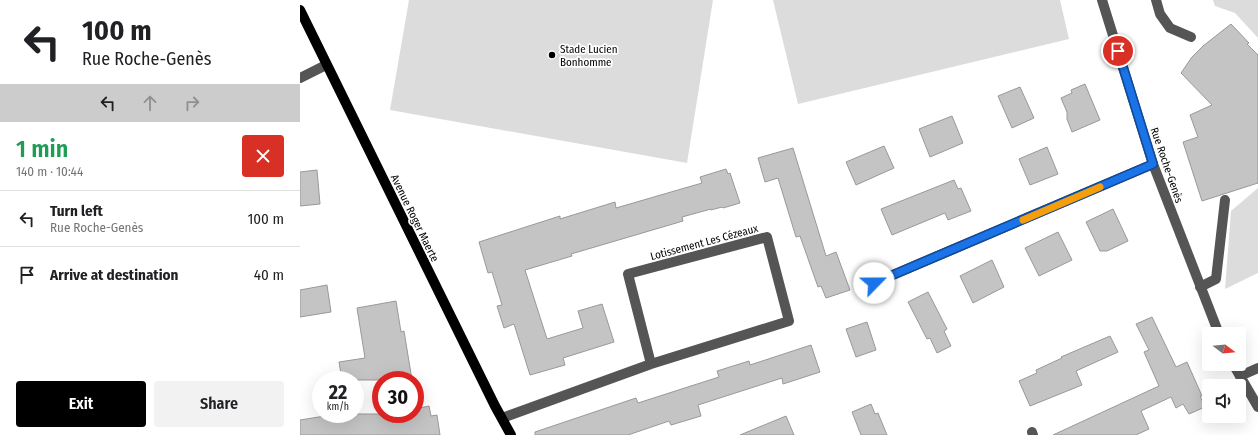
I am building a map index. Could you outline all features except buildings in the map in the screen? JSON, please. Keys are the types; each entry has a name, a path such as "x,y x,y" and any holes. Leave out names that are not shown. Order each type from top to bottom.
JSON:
{"main road":[{"name":"Avenue Roger Maerte","path":"300,10 511,435"}],"street":[{"name":"Rue Roche-Genès","path":"1102,0 1153,164 1216,327"},
{"path":"1156,0 1160,14 1170,28 1191,37"},
{"path":"300,78 326,65"},
{"path":"874,283 1153,164"},
{"path":"1200,287 1216,278 1225,200"},
{"name":"Lotissement Les Cézeaux","path":"767,237 789,321 651,364 628,274 767,237"},
{"path":"502,418 651,364"},
{"path":"1240,376 1258,368"},
{"path":"1237,371 1258,406"}],"shaded area":[{"name":"Stade Lucien Bonhomme","path":"409,0 713,0 687,163 390,110"},
{"path":"773,0 1060,0 1069,39 798,104"},
{"path":"1213,0 1258,0 1258,38 1235,13 1215,6"},
{"path":"1258,188 1258,273 1225,289 1231,211"}],"slow traffic":[{"path":"1023,220 1100,187"}],"place":[{"name":"Stade Lucien Bonhomme","path":"552,55"}],"route":[{"path":"874,283 1153,164 1118,51"}]}
